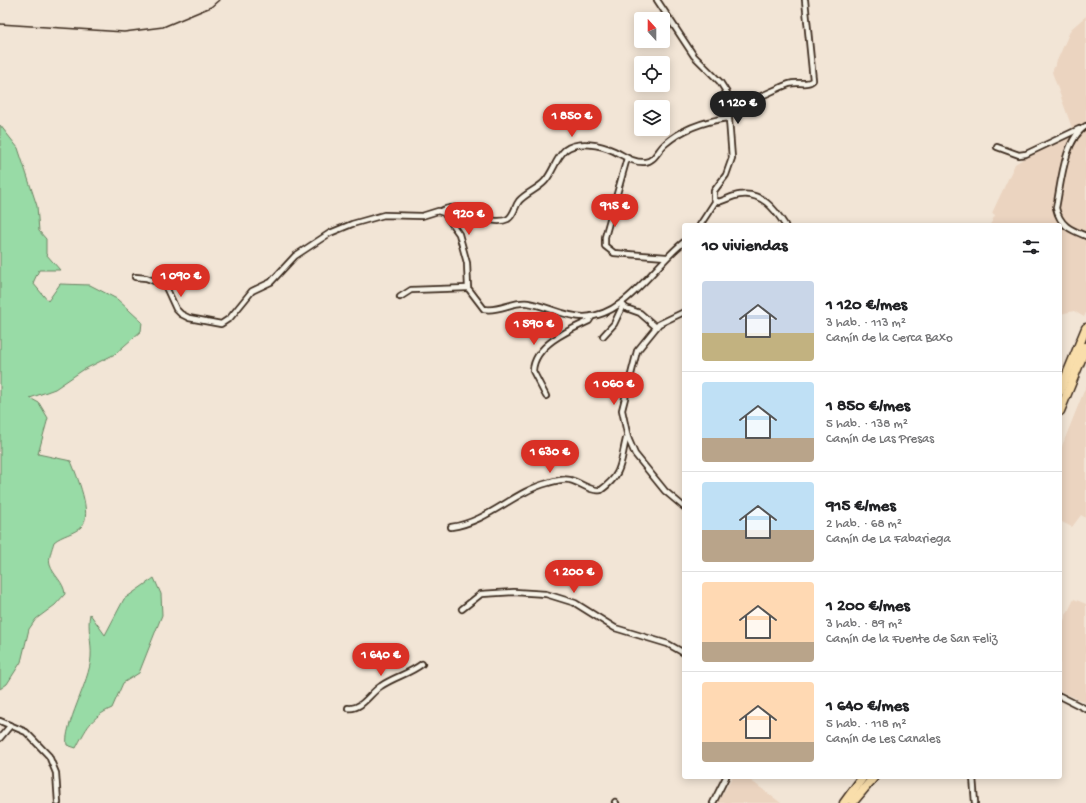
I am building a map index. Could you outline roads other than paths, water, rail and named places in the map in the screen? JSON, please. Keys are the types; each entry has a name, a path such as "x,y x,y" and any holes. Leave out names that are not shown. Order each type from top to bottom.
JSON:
{"highway":[{"path":"1062,386 1086,328"},
{"path":"1062,406 1086,347"},
{"path":"849,802 861,779"},
{"path":"849,802 871,779"}],"street":[{"path":"657,0 694,56 724,86 727,93 728,118 732,138 732,158 726,175 714,191 713,196 715,202"},
{"path":"727,106 739,104 792,83 811,83 814,80 804,0"},
{"path":"135,277 146,278 165,285 176,309 181,314 189,318 221,324 234,312 252,291 271,282 295,256 330,233 352,224 384,215 422,216 455,207 499,221 508,219 521,200 546,180 562,153 571,147 583,144 598,146 614,151 627,158 644,162 654,158 663,145 682,132 719,119 728,118"},
{"path":"997,147 1019,155 1026,154 1086,126"},
{"path":"1086,126 1078,131 1070,148 1056,208 1058,217 1067,228 1086,236"},
{"path":"627,158 605,237 605,246 614,253 666,257"},
{"path":"715,202 721,202 740,195 754,195 769,204 784,223"},
{"path":"701,223 715,202"},
{"path":"441,211 456,229 464,247 467,263 468,288 484,309 494,310 510,304 527,302 568,316 592,316 623,304 640,313 656,327"},
{"path":"603,336 614,324 623,304 654,272 666,257 682,244"},
{"path":"400,297 411,290 468,288"},
{"path":"682,313 662,322 656,327 637,351 622,404 628,438 635,454 665,491 682,505"},
{"path":"546,396 532,371 541,351 551,340 589,321 592,316"},
{"path":"451,527 479,520 503,504 534,488 550,482 570,480 596,490 601,490 620,470 624,446 628,438"},
{"path":"462,609 481,594 514,592 546,594 575,603 615,628 668,644 682,652"},
{"path":"348,708 361,705 380,687 409,674 422,664"},
{"path":"1062,697 1086,709"},
{"path":"0,721 26,732 51,759 56,773 58,803"},
{"path":"0,738 10,726"},
{"path":"713,803 725,779"},
{"path":"973,779 975,803"}],"railway":[{"path":"0,24 124,32 163,27 211,7 219,0"}]}
